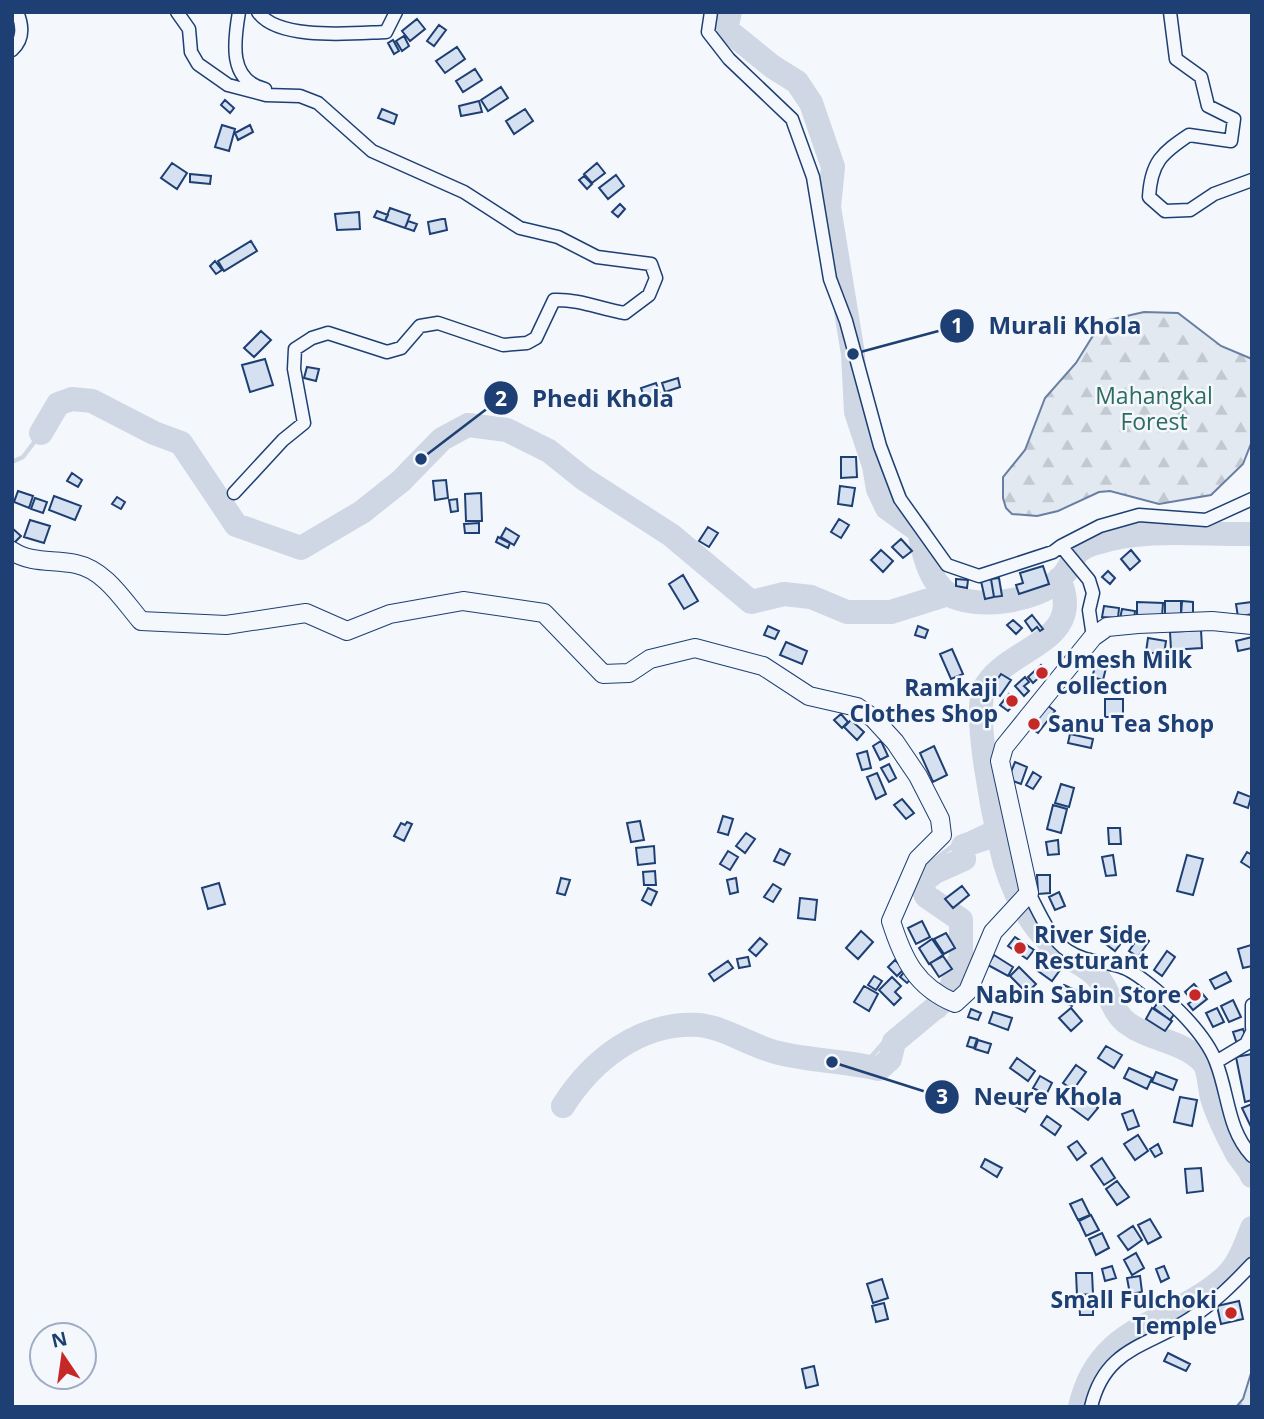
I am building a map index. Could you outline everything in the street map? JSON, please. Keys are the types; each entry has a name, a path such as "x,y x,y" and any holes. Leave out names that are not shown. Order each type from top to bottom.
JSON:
{"main road":[{"path":"12,551 25,559 78,564 106,580 141,621 226,625 306,613 347,631 390,614 463,601 544,613 603,674 629,673 650,659 695,648 763,666 808,696 857,707 873,718 895,742 918,776 940,819 942,835 918,859 891,921 902,956 920,982 938,996 955,1003 968,991 993,932 1029,894 1000,761 1004,747 1093,637 1107,626 1212,621 1252,625"}],"street":[{"path":"12,50 19,44 23,25 17,12"},
{"path":"177,12 189,29 191,52 198,64 212,76 245,90 266,95 300,96"},
{"path":"234,493 283,440 304,423 294,369 295,349 313,338 328,333 387,352 401,348 420,326 438,323 503,345 527,343 536,338 554,300 578,299 604,309 625,313 649,295 656,278 651,264 597,257 558,237 520,228 464,192 372,151 318,103 300,96 257,87 239,70 233,54 239,12"},
{"path":"258,12 264,21 278,28 334,33 386,32 396,12"},
{"path":"711,12 708,32 729,59 792,119 813,177 830,279 846,321 880,446 900,499 947,565 979,576 1065,550 1100,526 1139,515 1206,520 1252,499"},
{"path":"1170,12 1176,59 1201,77 1208,106 1234,119 1231,141 1189,135 1160,154 1150,181 1149,197 1165,211 1190,210 1214,194 1252,180"},
{"path":"1065,550 1088,580 1093,593 1088,610 1093,637"},
{"path":"1029,894 1052,934 1066,951 1104,965 1124,968 1185,1017 1202,1037 1216,1062 1230,1119 1242,1146 1252,1156"},
{"path":"1216,1062 1246,1044 1252,1030 1252,1005"},
{"path":"1091,1407 1096,1386 1126,1350 1190,1319 1223,1296 1252,1264"}],"green space":[{"name":"Mahangkal Forest","path":"1144,312 1178,313 1221,346 1252,359 1252,441 1243,464 1211,495 1159,504 1110,491 1099,492 1058,511 1037,516 1012,514 1006,508 1003,498 1003,477 1025,450 1045,398 1076,363 1094,334 1109,320"},
{"path":"1252,1370 1252,1407 1236,1407 1243,1399"}],"building":[{"path":"417,19 425,29 410,41 402,31"},
{"path":"439,25 446,30 434,46 427,41"},
{"path":"404,36 409,46 402,51 396,41"},
{"path":"393,40 399,51 394,54 388,43"},
{"path":"457,47 465,59 445,73 436,61"},
{"path":"475,69 482,80 463,92 456,81"},
{"path":"501,87 508,98 488,111 481,100"},
{"path":"225,100 234,108 230,113 221,105"},
{"path":"479,101 482,112 461,116 459,106"},
{"path":"382,109 397,115 394,124 378,118"},
{"path":"525,109 533,121 514,134 506,121"},
{"path":"222,125 235,129 229,151 215,147"},
{"path":"250,125 253,132 238,140 235,133"},
{"path":"172,163 187,173 177,189 161,178"},
{"path":"597,163 605,173 592,183 584,174"},
{"path":"190,174 211,176 210,184 190,182"},
{"path":"616,175 624,186 608,199 599,188"},
{"path":"584,176 592,184 587,189 579,180"},
{"path":"620,204 625,209 618,217 612,212"},
{"path":"390,208 410,215 405,228 385,221"},
{"path":"377,211 388,215 385,221 374,217"},
{"path":"359,212 360,229 337,230 335,214"},
{"path":"445,219 447,230 430,234 428,222"},
{"path":"408,221 417,224 414,231 405,228"},
{"path":"251,241 257,251 224,271 218,261"},
{"path":"215,261 222,270 216,274 210,266"},
{"path":"261,331 271,340 254,357 244,348"},
{"path":"265,359 273,385 250,392 242,365"},
{"path":"307,367 319,369 316,381 304,378"},
{"path":"678,378 680,387 665,392 662,383"},
{"path":"656,383 660,394 645,399 641,388"},
{"path":"841,457 856,457 857,477 841,478"},
{"path":"72,473 82,480 78,487 67,481"},
{"path":"446,480 448,498 435,500 433,481"},
{"path":"840,486 855,488 852,506 838,504"},
{"path":"18,491 33,496 29,508 14,502"},
{"path":"481,493 482,521 466,521 465,494"},
{"path":"54,496 81,506 75,520 49,510"},
{"path":"117,497 125,502 121,509 112,504"},
{"path":"35,498 47,502 43,513 31,509"},
{"path":"457,499 458,511 451,512 449,500"},
{"path":"839,519 849,525 841,538 831,532"},
{"path":"30,520 50,526 44,543 24,537"},
{"path":"479,523 479,533 465,533 464,524"},
{"path":"708,527 718,533 709,547 699,541"},
{"path":"12,528 21,536 12,545"},
{"path":"506,528 519,536 514,545 501,537"},
{"path":"498,537 510,543 508,548 496,542"},
{"path":"901,539 912,551 903,558 892,547"},
{"path":"881,550 893,561 883,572 871,560"},
{"path":"1131,550 1140,561 1130,570 1121,559"},
{"path":"1043,566 1049,584 1019,594 1016,585 1023,583 1020,573"},
{"path":"1108,571 1115,578 1110,584 1102,577"},
{"path":"683,575 698,601 684,609 669,584"},
{"path":"999,578 1002,596 994,597 991,579"},
{"path":"956,579 968,580 967,588 956,586"},
{"path":"991,579 994,597 985,599 981,581"},
{"path":"1165,601 1181,601 1181,616 1165,616"},
{"path":"1182,601 1193,602 1193,616 1181,616"},
{"path":"1137,602 1163,603 1162,617 1137,616"},
{"path":"1252,602 1252,614 1238,617 1236,604"},
{"path":"1104,606 1119,608 1118,618 1102,617"},
{"path":"1122,609 1135,611 1134,620 1120,619"},
{"path":"1032,615 1043,629 1040,631 1037,627 1032,631 1025,621"},
{"path":"1013,620 1022,628 1016,634 1007,625"},
{"path":"768,626 779,631 775,639 764,635"},
{"path":"918,626 928,630 925,638 915,635"},
{"path":"1201,630 1202,648 1171,650 1170,632"},
{"path":"1252,637 1252,648 1238,651 1236,641"},
{"path":"1148,638 1166,641 1164,655 1146,652"},
{"path":"786,642 807,651 802,664 780,655"},
{"path":"952,649 963,674 951,679 940,654"},
{"path":"1097,661 1107,664 1103,680 1092,677"},
{"path":"1041,665 1046,671 1033,683 1028,677"},
{"path":"1001,674 1011,680 1000,696 990,690"},
{"path":"1025,677 1029,682 1024,686 1029,691 1024,696 1015,686"},
{"path":"1009,694 1017,701 1008,711 1000,705"},
{"path":"1105,699 1123,699 1123,717 1105,717"},
{"path":"1044,703 1055,711 1038,733 1028,726"},
{"path":"841,714 848,722 842,728 834,720"},
{"path":"851,720 864,732 857,740 844,727"},
{"path":"1070,734 1093,739 1091,748 1068,743"},
{"path":"881,741 888,756 880,760 873,746"},
{"path":"934,746 947,775 933,782 920,753"},
{"path":"867,751 871,768 862,770 857,754"},
{"path":"1015,762 1027,767 1021,784 1008,779"},
{"path":"889,764 896,778 889,782 881,768"},
{"path":"1033,772 1041,777 1033,789 1026,785"},
{"path":"877,773 886,794 876,799 867,777"},
{"path":"1061,784 1074,788 1069,807 1055,803"},
{"path":"1238,792 1251,797 1248,808 1234,803"},
{"path":"902,799 914,813 906,819 894,805"},
{"path":"1053,805 1067,809 1061,833 1047,829"},
{"path":"723,816 733,819 728,835 718,832"},
{"path":"640,821 644,840 631,842 627,823"},
{"path":"407,822 412,824 404,841 394,836 401,823 405,825"},
{"path":"1108,828 1120,828 1121,844 1109,844"},
{"path":"746,833 755,839 745,853 736,846"},
{"path":"1058,840 1059,854 1048,855 1046,842"},
{"path":"654,846 655,863 638,865 636,848"},
{"path":"780,849 790,854 784,865 774,861"},
{"path":"728,851 738,857 730,870 720,864"},
{"path":"1247,852 1252,855 1252,869 1241,862"},
{"path":"1113,855 1116,875 1106,876 1102,857"},
{"path":"1187,855 1203,859 1193,895 1177,891"},
{"path":"655,871 656,885 644,885 643,872"},
{"path":"1037,875 1050,875 1050,893 1038,894"},
{"path":"561,878 570,880 565,895 557,893"},
{"path":"736,878 738,892 730,894 727,880"},
{"path":"219,883 225,904 208,909 202,888"},
{"path":"773,884 781,889 773,902 764,897"},
{"path":"962,886 969,895 953,908 945,899"},
{"path":"648,888 657,892 651,905 642,900"},
{"path":"1059,892 1065,906 1055,910 1049,897"},
{"path":"800,898 817,900 815,920 798,918"},
{"path":"922,921 930,937 916,944 908,928"},
{"path":"1114,928 1126,937 1115,951 1103,942"},
{"path":"861,931 873,942 858,959 846,948"},
{"path":"946,933 955,948 944,954 934,939"},
{"path":"1140,935 1149,941 1138,957 1129,951"},
{"path":"1015,937 1034,950 1027,959 1008,946"},
{"path":"760,938 767,944 756,956 749,950"},
{"path":"932,939 943,955 929,964 919,948"},
{"path":"1251,945 1252,966 1243,968 1238,949"},
{"path":"1167,951 1175,957 1162,976 1154,970"},
{"path":"994,955 1013,967 1008,976 988,965"},
{"path":"943,956 952,969 939,977 930,963"},
{"path":"748,957 750,966 739,968 737,959"},
{"path":"895,960 904,969 897,976 888,967"},
{"path":"1045,960 1060,970 1052,981 1038,971"},
{"path":"728,961 733,968 714,981 709,974"},
{"path":"1019,967 1036,984 1027,993 1010,976"},
{"path":"906,970 913,977 907,983 900,977"},
{"path":"1226,972 1231,981 1215,989 1210,980"},
{"path":"874,976 882,981 876,990 868,985"},
{"path":"892,977 901,986 895,992 901,998 894,1005 879,990"},
{"path":"1194,984 1207,999 1193,1010 1188,1004 1192,1001 1185,992"},
{"path":"1064,985 1079,992 1072,1006 1058,999"},
{"path":"864,986 878,994 869,1011 854,1002"},
{"path":"1233,1000 1241,1017 1229,1022 1221,1006"},
{"path":"1159,1001 1175,1013 1170,1020 1154,1008"},
{"path":"1071,1008 1082,1021 1071,1031 1059,1018"},
{"path":"1152,1008 1172,1021 1165,1031 1146,1019"},
{"path":"1217,1008 1224,1022 1213,1027 1206,1013"},
{"path":"971,1009 981,1013 978,1020 968,1017"},
{"path":"993,1012 1012,1018 1008,1030 989,1023"},
{"path":"1243,1029 1247,1041 1237,1044 1233,1032"},
{"path":"970,1037 977,1039 974,1048 967,1046"},
{"path":"978,1040 991,1044 988,1053 975,1049"},
{"path":"1106,1046 1122,1055 1114,1068 1098,1058"},
{"path":"1252,1054 1252,1100 1245,1102 1236,1057"},
{"path":"1017,1058 1035,1071 1028,1081 1010,1068"},
{"path":"1076,1065 1086,1072 1073,1090 1063,1083"},
{"path":"1129,1068 1152,1078 1147,1089 1124,1078"},
{"path":"1156,1072 1177,1080 1173,1090 1152,1082"},
{"path":"1040,1076 1052,1083 1046,1095 1033,1088"},
{"path":"1079,1093 1098,1108 1088,1120 1069,1106"},
{"path":"1016,1097 1029,1105 1025,1112 1011,1104"},
{"path":"1180,1097 1197,1100 1192,1126 1174,1122"},
{"path":"1252,1104 1252,1129 1242,1108"},
{"path":"1133,1110 1139,1126 1128,1130 1122,1114"},
{"path":"1047,1116 1061,1126 1055,1135 1041,1125"},
{"path":"1138,1135 1148,1151 1135,1160 1124,1144"},
{"path":"1077,1141 1086,1153 1077,1160 1068,1147"},
{"path":"1158,1144 1162,1153 1155,1157 1150,1149"},
{"path":"1102,1158 1115,1178 1104,1185 1091,1166"},
{"path":"985,1159 1002,1168 997,1177 981,1167"},
{"path":"1201,1168 1203,1191 1187,1193 1185,1169"},
{"path":"1117,1181 1129,1197 1117,1205 1106,1189"},
{"path":"1082,1199 1090,1215 1078,1220 1070,1204"},
{"path":"1091,1215 1099,1230 1086,1236 1079,1221"},
{"path":"1150,1219 1161,1237 1148,1244 1138,1225"},
{"path":"1133,1226 1142,1240 1128,1250 1118,1236"},
{"path":"1102,1233 1109,1248 1096,1255 1089,1239"},
{"path":"1136,1253 1144,1268 1132,1275 1124,1260"},
{"path":"1112,1266 1116,1278 1105,1281 1102,1269"},
{"path":"1164,1266 1169,1278 1161,1282 1156,1269"},
{"path":"1076,1273 1092,1273 1093,1294 1077,1295"},
{"path":"1140,1276 1142,1292 1130,1294 1127,1278"},
{"path":"882,1279 888,1298 873,1303 867,1284"},
{"path":"1093,1294 1093,1315 1080,1315 1079,1295"},
{"path":"1239,1301 1243,1319 1221,1324 1217,1306"},
{"path":"884,1303 888,1319 876,1322 872,1306"},
{"path":"1168,1353 1190,1364 1186,1371 1164,1361"},
{"path":"814,1366 818,1385 806,1388 802,1369"}],"waterway":[{"path":"730,12 726,29 773,67 797,82 811,103 833,167 829,207 853,354 856,412 874,466 878,489 887,508 919,531 928,566 941,588 948,594 974,602 1006,601 1050,587 1065,573 1077,553 1096,543 1154,533 1252,534"},
{"path":"41,433 58,404 72,399 92,401 154,433 181,443 236,525 301,548 362,512 401,481 442,439 468,425 507,430 549,451 584,479 671,535 751,602 784,594 811,597 847,612 891,612 948,594"},
{"path":"12,462 23,457 41,433"},
{"path":"1059,579 1065,601 1062,618 1040,643 994,675 984,689 981,702 986,766 1005,862 1016,892 1032,921 1053,945 1099,979 1122,1018 1146,1034 1185,1049 1205,1064 1213,1101 1221,1121 1237,1154 1252,1176"},
{"path":"921,870 996,816"},
{"path":"563,1106 588,1074 620,1047 637,1037 677,1026 708,1027 779,1053 879,1069 890,1059 894,1042 948,997 961,956 961,920 926,896 921,883 935,872 964,859 963,846 998,834"},
{"path":"917,881 929,896 965,921 969,938 959,983"},
{"path":"864,1065 884,1042 943,1015"},
{"path":"1080,1407 1089,1379 1103,1358 1119,1342 1138,1329 1202,1295 1223,1279 1237,1262 1252,1228"}],"place":[{"name":"Murali Khola","path":"853,354"},
{"name":"Phedi Khola","path":"421,459"},
{"name":"Umesh Milk collection","path":"1042,673"},
{"name":"Ramkaji Clothes Shop","path":"1012,701"},
{"name":"Sanu Tea Shop","path":"1034,724"},
{"name":"River Side Resturant","path":"1020,948"},
{"name":"Nabin Sabin Store","path":"1195,995"},
{"name":"Neure Khola","path":"832,1062"},
{"name":"Small Fulchoki Temple","path":"1231,1313"}]}
